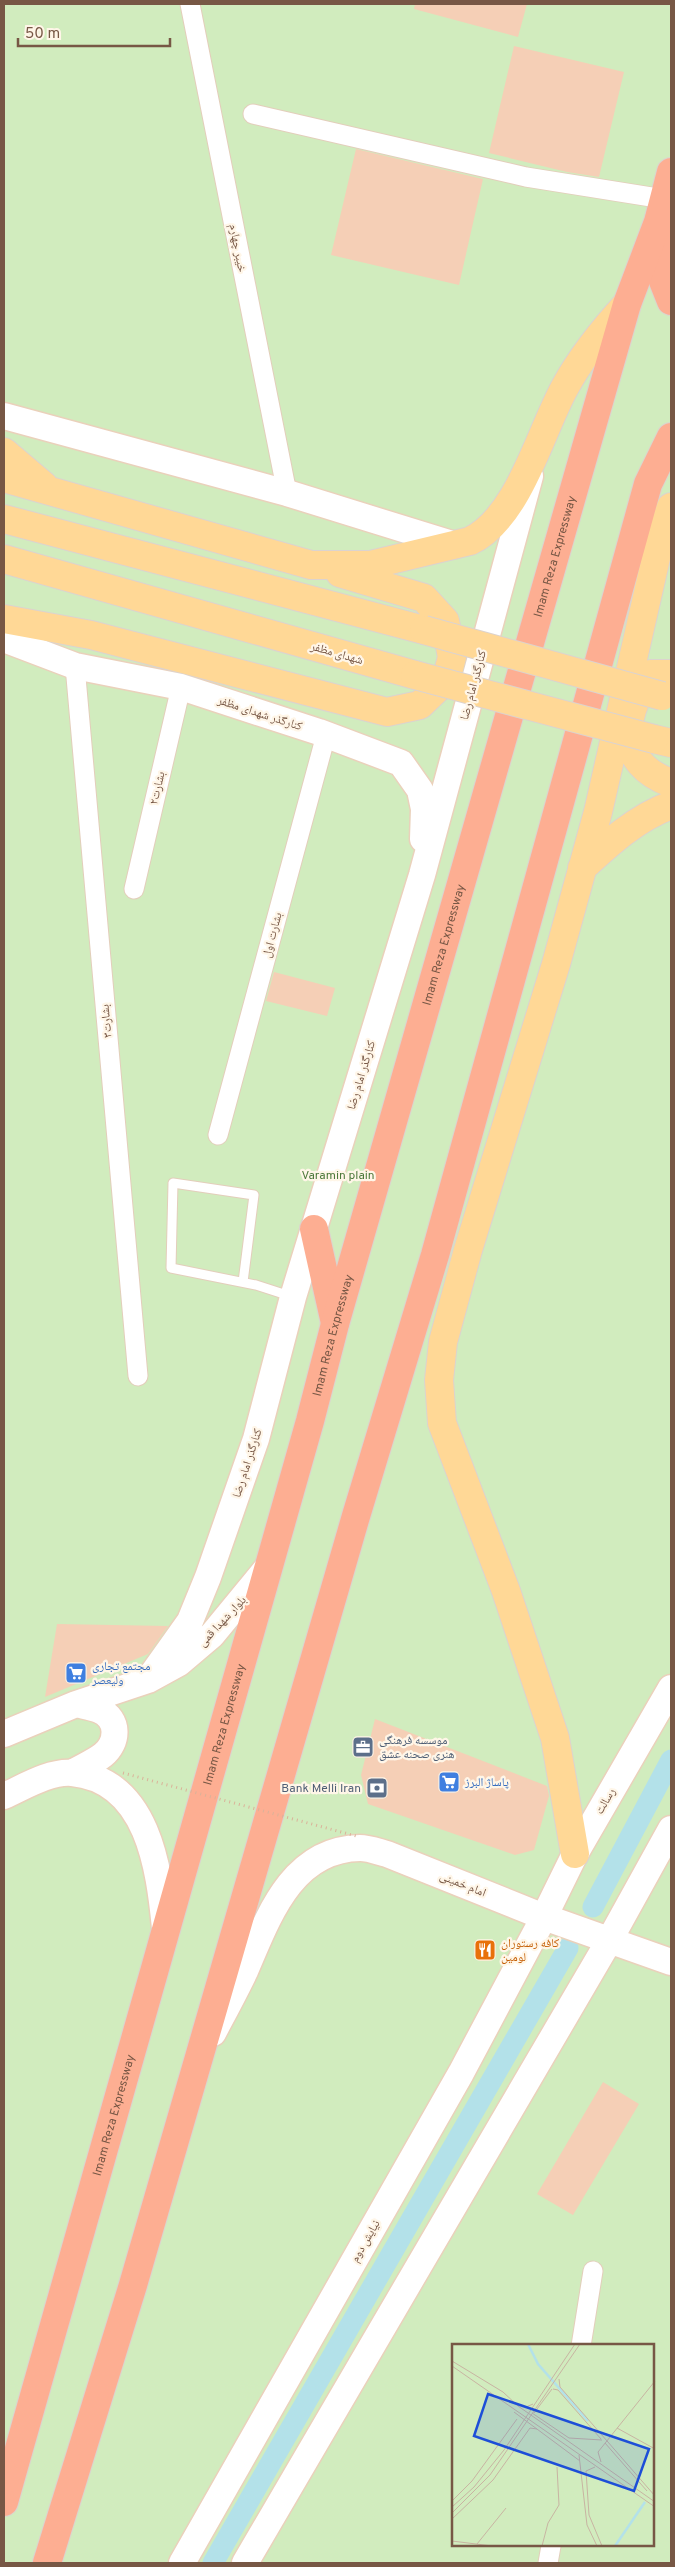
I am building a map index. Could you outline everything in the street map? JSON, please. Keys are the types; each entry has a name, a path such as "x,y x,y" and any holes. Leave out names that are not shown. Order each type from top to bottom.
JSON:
{"highway":[{"name":"Imam Reza Expressway","path":"4,2502 335,1324 627,304 661,210 671,172"},
{"path":"661,210 663,280 671,301"},
{"path":"47,2563 200,2060 356,1516 435,1255 648,484 671,437"},
{"path":"314,1229 335,1324"}],"main road":[{"path":"311,565 370,565 470,542 484,535 504,510 536,454 565,388 595,339 627,304"},
{"path":"4,416 287,493 454,545"},
{"path":"4,452 53,493"},
{"name":"کنارگذر امام رضا","path":"148,1680 190,1621 208,1577 256,1439 293,1297 422,875 536,454"},
{"path":"4,478 424,598 445,620 452,657 446,680 420,705 387,712 91,635 4,619"},
{"path":"575,1854 555,1738 506,1591 442,1423 439,1380 443,1342 468,1250 556,964 580,869 598,812 660,536 671,507"},
{"path":"4,519 424,630 668,690"},
{"name":"شهدای مظفر","path":"4,559 415,675 663,741"},
{"name":"کنارگذر شهدای مظفر","path":"4,639 75,666 181,687 326,735 401,763 420,790 424,809 422,875"},
{"path":"668,690 651,674 637,692 628,720 634,756 650,774 671,783"},
{"path":"580,869 614,838 656,810 671,805"},
{"name":"بلوار شهدا قمی","path":"4,1734 76,1704 148,1680 179,1663 212,1635 268,1567"},
{"name":"رسالت","path":"544,1917 575,1854 671,1688"},
{"path":"72,1773 101,1757 112,1746 115,1735 115,1726 101,1711 76,1704"},
{"path":"4,1796 58,1774 72,1773 101,1780 118,1790 136,1814 152,1846 160,1876 166,1931"},
{"path":"246,2563 609,1941 671,1828"},
{"name":"امام خمینی","path":"200,2060 242,1977 271,1909 287,1885 306,1866 333,1852 362,1848 387,1854 544,1917 671,1962"},
{"name":"نیایش دوم","path":"182,2563 461,2073 544,1917"}],"street":[{"name":"خیبر چهارم","path":"190,4 287,493"},
{"path":"253,114 661,210"},
{"name":"بشارت۳","path":"75,666 138,1376"},
{"name":"بشارت۲","path":"134,888 181,687"},
{"name":"بشارت اول","path":"218,1135 326,735"},
{"path":"581,2344 593,2271"},
{"path":"548,2563 550,2547"}],"lane":[{"path":"243,1282 254,1195 173,1184 171,1268 243,1282 293,1297"}],"path":[{"path":"123,1773 356,1836"}],"green space":[{"name":"Varamin plain","path":"4,4 671,4 671,2563 4,2563"}],"building":[{"path":"415,4 527,4 518,37 414,9"},
{"path":"514,46 624,72 599,177 567,172 489,153"},
{"path":"356,149 483,179 459,285 331,255"},
{"path":"274,972 335,988 327,1016 266,1001"},
{"name":"مجتمع تجاری ولیعصر","path":"57,1624 168,1626 148,1654 45,1697"},
{"name":"پاساژ البرز","path":"375,1719 547,1786 549,1796 534,1850 515,1855 368,1804 361,1775"},
{"path":"603,2082 639,2104 573,2215 537,2194"}],"waterway":[{"path":"593,1907 671,1760"},
{"path":"213,2563 568,1948"}],"place":[{"name":"مجتمع تجاری ولیعصر","path":"76,1673"},
{"name":"موسسه فرهنگی هنری صحنه عشق","path":"363,1747"},
{"name":"پاساژ البرز","path":"449,1782"},
{"name":"Bank Melli Iran","path":"377,1788"},
{"name":"کافه رستوران لومین","path":"485,1950"}]}
